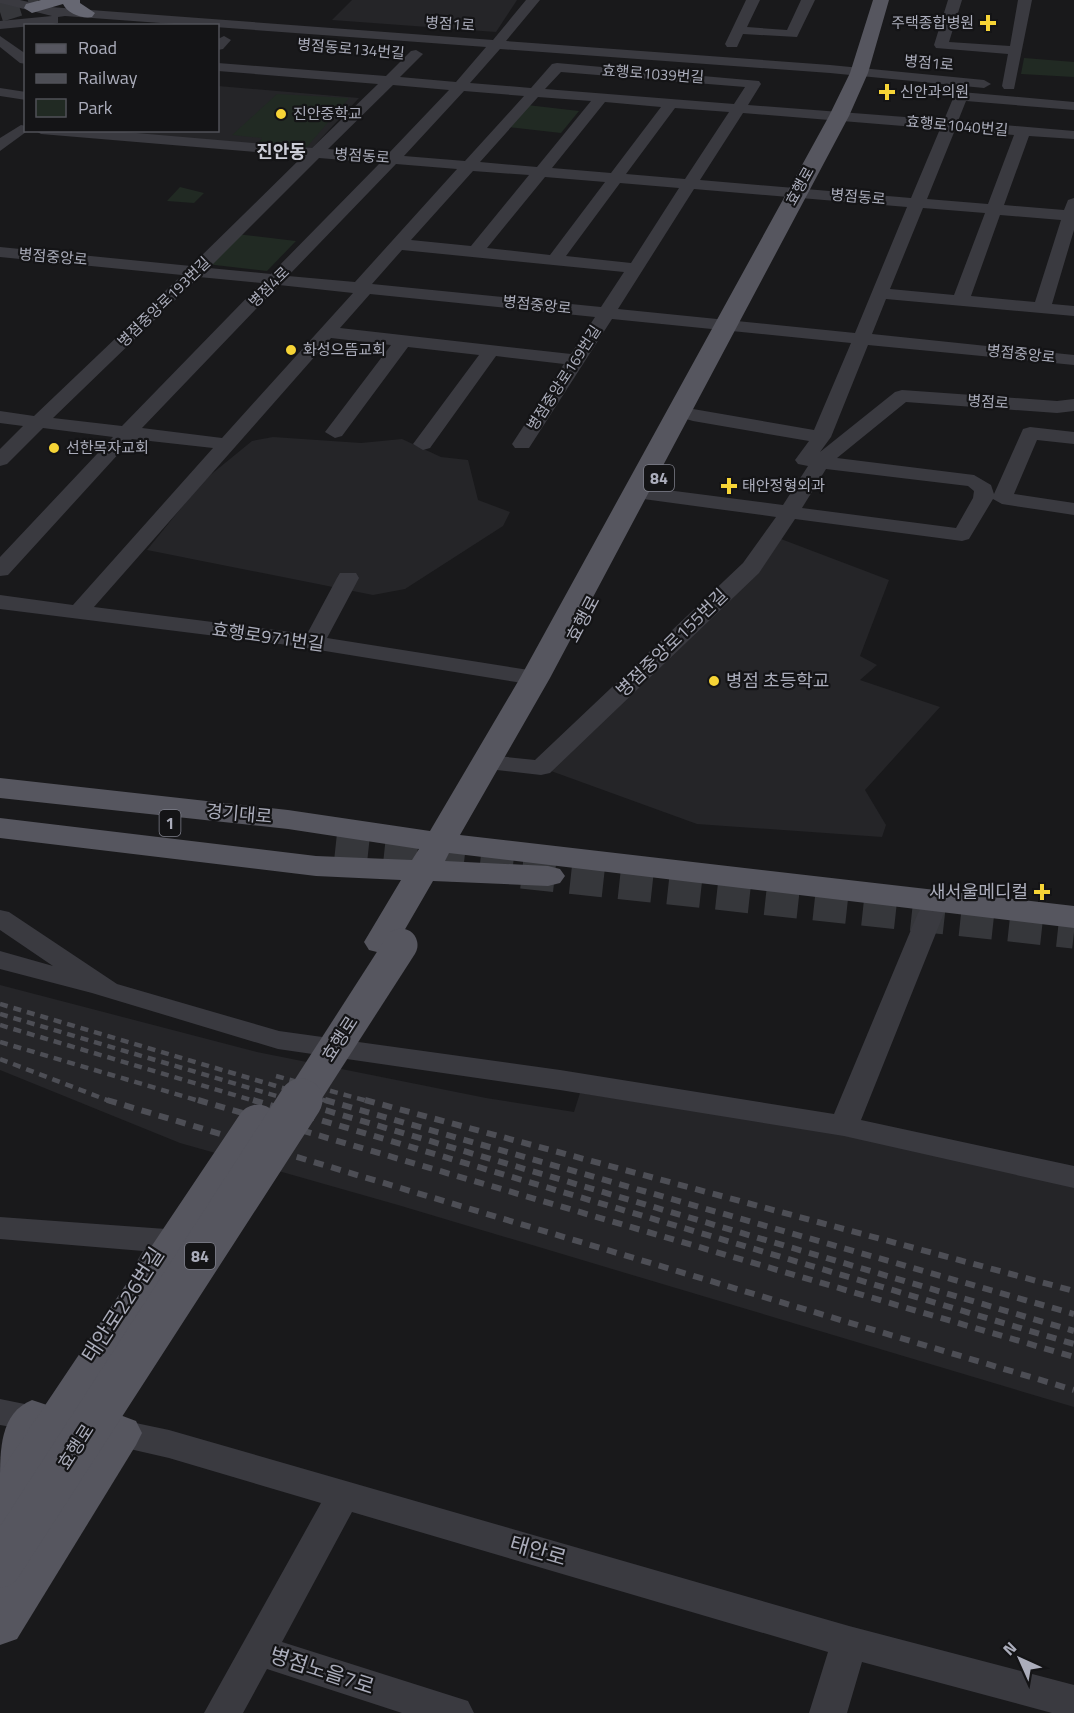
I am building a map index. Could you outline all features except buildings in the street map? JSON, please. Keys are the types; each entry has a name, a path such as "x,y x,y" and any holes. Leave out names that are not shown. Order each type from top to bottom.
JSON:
{"highway":[{"path":"72,0 71,5 86,15"},
{"path":"14,4 55,6"}],"main road":[{"name":"효행로","path":"0,1566 391,944 497,763 802,192 845,116 881,0"},
{"name":"효행로","path":"859,73 895,0"},
{"name":"효행로","path":"497,763 535,678 643,493 693,415 733,324"},
{"name":"경기대로","path":"0,788 103,802 318,821 383,835 443,857"},
{"name":"경기대로","path":"0,801 337,847 0,815"},
{"path":"0,828 316,866 443,857 839,891 1074,916"},
{"path":"443,857 503,872 703,889 1074,929"},
{"name":"84","path":"0,1511 391,944"},
{"path":"0,1465 27,1416"},
{"path":"0,1624 120,1433"}],"street":[{"name":"병점4로","path":"0,570 129,431 278,279 460,87 532,0"},
{"path":"725,61 753,0"},
{"path":"738,30 792,34 808,0"},
{"path":"955,0 940,45 1016,51"},
{"path":"1009,86 1025,0"},
{"path":"0,18 14,4"},
{"name":"병점1로","path":"55,6 86,15 169,24"},
{"name":"병점1로","path":"86,15 205,24"},
{"path":"0,25 86,15"},
{"name":"병점1로","path":"219,25 829,74 859,73"},
{"path":"0,35 24,32"},
{"name":"병점1로","path":"222,39 496,46 725,61 1074,92"},
{"path":"0,40 24,59"},
{"name":"병점동로134번길","path":"315,153 416,54 394,52"},
{"path":"6,65 24,60"},
{"name":"효행로1039번길","path":"219,67 845,116"},
{"name":"효행로1039번길","path":"532,92 557,67 754,84 736,109"},
{"path":"2,93 24,86"},
{"path":"79,611 225,444 327,332 397,244 532,92"},
{"path":"2,93 24,96"},
{"path":"643,493 788,514 962,535 983,498 984,489 974,481 805,460 821,437 961,96 1074,106"},
{"path":"474,253 601,98"},
{"path":"555,260 618,178 671,103"},
{"path":"692,183 736,109"},
{"name":"효행로1040번길","path":"845,116 1074,135"},
{"path":"0,126 23,129"},
{"path":"0,146 23,129"},
{"path":"961,300 1023,131"},
{"name":"병점동로","path":"88,132 996,209 1073,211"},
{"name":"병점중앙로193번길","path":"0,460 315,153"},
{"name":"병점중앙로169번길","path":"522,444 634,268 692,183"},
{"path":"1042,308 1073,211"},
{"path":"397,244 634,268"},
{"name":"병점중앙로","path":"0,252 197,270 1074,360"},
{"path":"879,293 1074,311"},
{"path":"327,332 576,360"},
{"path":"335,432 403,341"},
{"path":"423,444 491,351"},
{"name":"병점로","path":"902,396 1057,408 1074,405"},
{"name":"병점중앙로155번길","path":"497,763 541,768 751,568 820,462 902,396"},
{"path":"693,415 821,437"},
{"path":"0,417 225,444"},
{"path":"1074,438 1030,433 1002,498 1074,509"},
{"path":"313,643 348,578"},
{"name":"효행로971번길","path":"0,602 313,643 535,678"},
{"path":"844,1126 931,913"},
{"path":"0,918 108,990"},
{"path":"0,960 278,1040 560,1080 844,1126 1074,1177"},
{"name":"태안로226번길","path":"0,1228 139,1240 166,1240 27,1416"},
{"name":"태안로","path":"27,1416 169,1444 849,1642 1074,1702"},
{"path":"257,1650 344,1494"},
{"path":"828,1713 849,1642"},
{"name":"병점노을7로","path":"223,1713 257,1650 455,1713"}],"shaded area":[{"path":"352,0 517,0 496,32 332,20"},
{"name":"진안중학교","path":"219,86 359,98 311,149 120,134 122,132 219,132"},
{"path":"273,437 361,443 402,439 441,457 468,460 478,500 510,512 503,526 405,589 373,595 147,550 203,481 252,441"},
{"path":"781,539 889,580 860,656 877,665 860,680 940,707 865,790 886,825 882,837 697,824 551,771"},
{"path":"0,985 257,1052 486,1098 574,1112 580,1093 851,1135 1074,1184 1074,1407 398,1205 180,1143 0,1070"}],"green space":[{"path":"1024,58 1074,62 1074,77 1021,74"},
{"path":"277,94 349,98 306,148 258,143 262,138 232,135"},
{"path":"527,105 579,111 561,133 507,127"},
{"path":"180,187 204,193 194,203 167,201"},
{"path":"236,234 296,241 267,271 206,264"}],"tunnel":[{"path":"0,12 38,0"},
{"path":"335,852 455,865"},
{"path":"432,852 547,865"},
{"path":"522,872 1074,932"}],"railway":[{"path":"0,1004 330,1102"},
{"path":"0,1014 297,1102"},
{"path":"0,1025 258,1102"},
{"path":"0,1042 203,1102"},
{"path":"0,1059 112,1102"},
{"path":"276,1076 371,1102"},
{"path":"107,1100 1074,1390"},
{"path":"198,1100 1074,1357"},
{"path":"253,1100 1074,1344"},
{"path":"291,1100 1074,1331"},
{"path":"325,1100 1074,1314"},
{"path":"365,1100 1074,1291"}],"place":[{"name":"주택종합병원","path":"988,23"},
{"name":"신안과의원","path":"887,92"},
{"name":"진안중학교","path":"281,114"},
{"name":"화성으뜸교회","path":"291,350"},
{"name":"선한목자교회","path":"54,448"},
{"name":"태안정형외과","path":"729,486"},
{"name":"병점 초등학교","path":"714,681"},
{"name":"새서울메디컬","path":"1042,892"}],"district":[{"name":"진안동","path":"281,152"}]}
